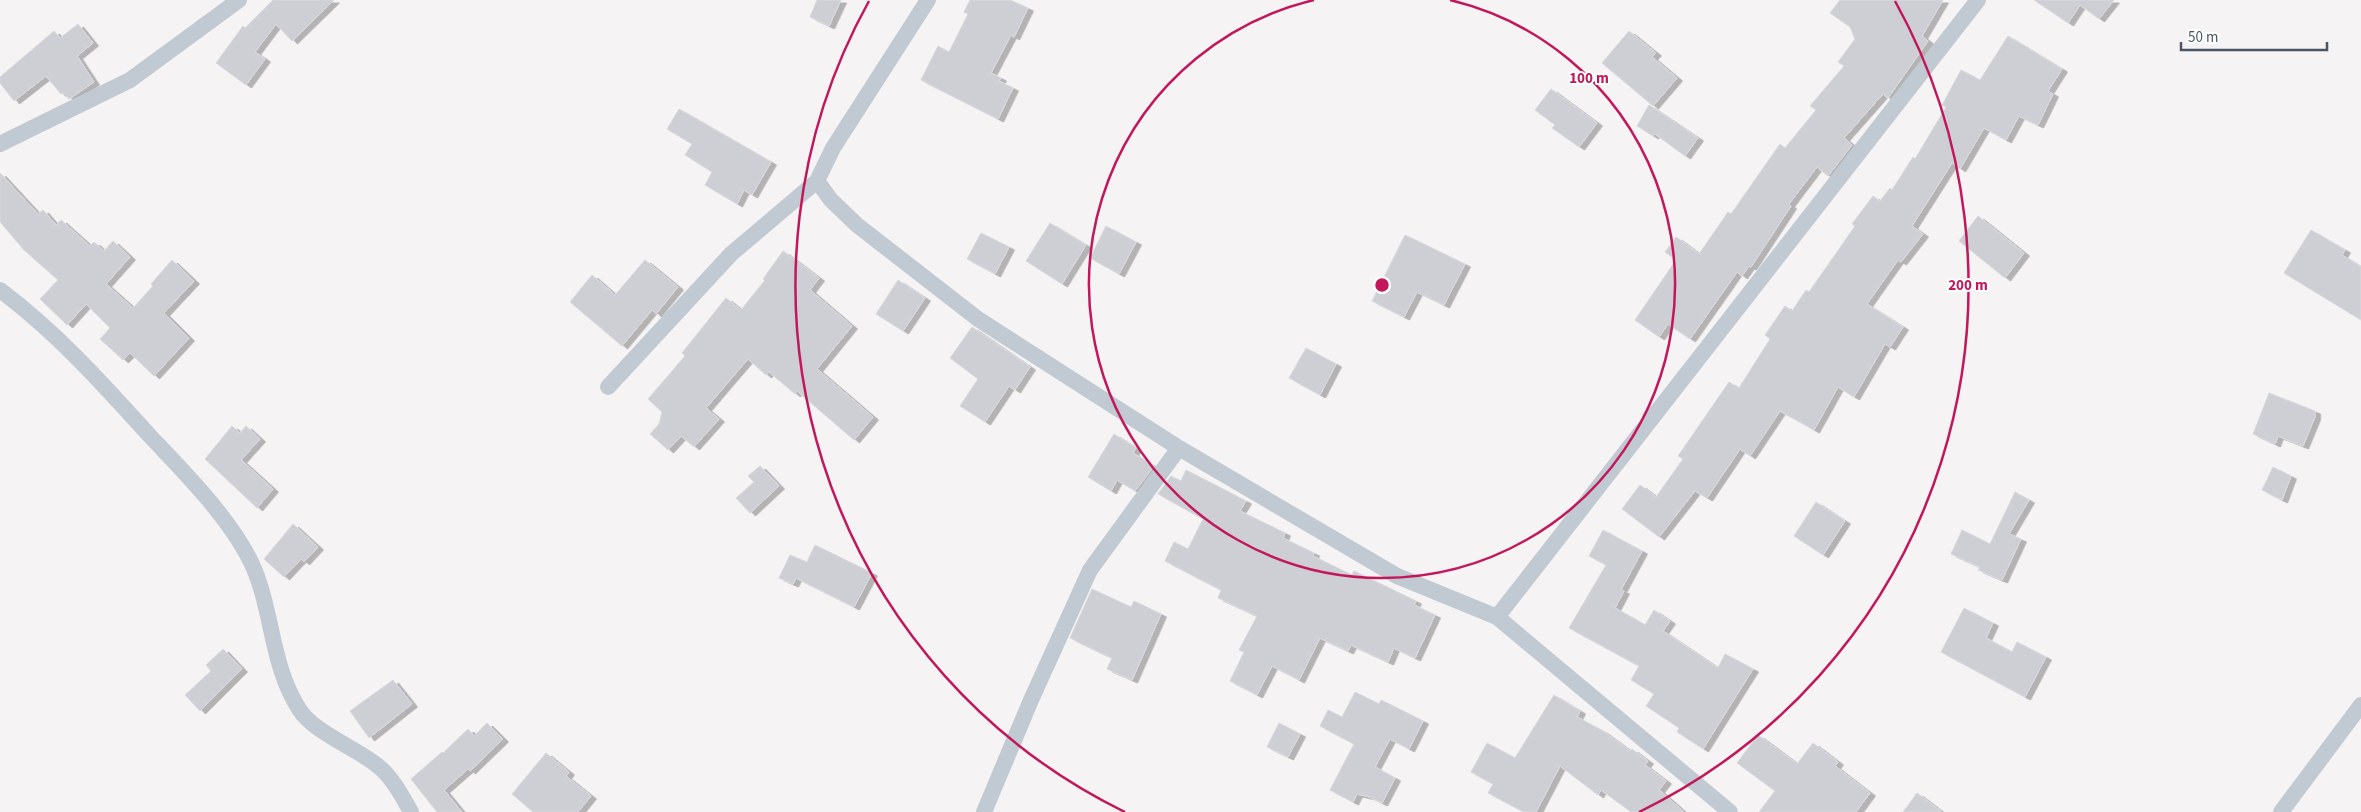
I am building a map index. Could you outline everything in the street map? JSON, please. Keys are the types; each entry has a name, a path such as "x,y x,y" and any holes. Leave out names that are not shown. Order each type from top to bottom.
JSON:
{"street":[{"path":"0,144 130,80 239,0"},
{"path":"608,387 731,254 817,181 833,148 928,0"},
{"path":"1497,617 1978,0"},
{"path":"817,181 831,200 857,225 978,319 1179,448 1397,576 1497,617 1730,812"},
{"path":"0,290 48,328 74,354 176,464 231,529 241,544 257,577 284,679 300,711 315,724 380,767 392,781 410,812"},
{"path":"984,812 1030,700 1090,570 1179,448"},
{"path":"2281,812 2361,705"}],"building":[{"path":"273,0 334,0 292,41 276,24 255,52 265,59 246,85 216,63 243,26 245,28"},
{"path":"817,0 841,0 829,26 810,17"},
{"path":"970,0 1010,0 1028,8 1014,37 1011,35 991,73 1001,78 999,81 1013,88 998,119 921,80 938,46 949,52 968,14 964,12"},
{"path":"1840,0 1943,0 1922,36 1928,41 1888,98 1883,94 1844,138 1852,145 1828,176 1817,167 1789,204 1791,206 1751,267 1749,266 1742,276 1737,272 1690,339 1668,324 1659,337 1635,320 1676,260 1665,252 1676,237 1699,254 1728,212 1731,214 1780,144 1785,148 1816,110 1810,106 1844,66 1838,62 1855,39 1850,27 1830,13"},
{"path":"2034,0 2114,0 2099,19 2080,5 2068,23"},
{"path":"78,24 93,43 77,56 94,82 69,99 64,92 61,94 46,76 14,101 0,83 0,77 54,31 60,38"},
{"path":"1629,31 1656,53 1652,57 1677,78 1653,106 1602,63"},
{"path":"2008,36 2062,69 2048,91 2053,94 2038,125 2019,116 2006,140 1984,128 1960,169 1952,163 1912,226 1923,234 1901,262 1898,260 1867,304 1903,327 1890,347 1885,344 1854,397 1838,387 1814,430 1780,411 1750,456 1740,449 1707,498 1695,491 1659,537 1622,509 1640,485 1656,497 1683,459 1678,456 1729,382 1739,388 1770,339 1765,335 1785,306 1792,311 1806,290 1809,292 1855,226 1852,224 1873,196 1880,201 1890,188 1892,190 1913,157 1915,159 1946,107 1942,105 1961,70 1980,80"},
{"path":"1551,89 1597,123 1579,147 1552,128 1555,125 1535,110"},
{"path":"1649,105 1698,138 1685,156 1655,134 1653,136 1637,126"},
{"path":"679,109 771,162 752,195 744,190 737,204 705,185 712,172 685,155 692,144 667,129"},
{"path":"0,173 38,214 43,210 56,225 61,220 90,246 94,242 104,251 113,241 130,257 106,284 133,308 153,286 151,284 172,260 194,281 164,313 189,338 154,376 130,353 123,360 100,339 110,328 86,304 67,325 40,299 58,280 24,250 0,222"},
{"path":"1978,216 2024,253 2005,278 1959,241"},
{"path":"1050,223 1086,245 1062,284 1026,261"},
{"path":"1106,226 1136,242 1119,274 1090,258"},
{"path":"2311,230 2345,250 2342,255 2361,267 2361,320 2284,273"},
{"path":"981,233 1009,247 995,274 967,259"},
{"path":"1405,235 1465,264 1444,305 1417,292 1404,317 1372,301"},
{"path":"783,251 819,278 810,290 852,326 817,369 873,417 854,440 797,391 795,394 769,372 766,375 748,359 706,408 719,419 694,447 681,436 668,450 650,434 659,424 662,412 648,399 685,356 682,353 726,298 741,310 765,280 763,279"},
{"path":"645,260 678,287 656,314 652,310 622,346 570,302 592,275 615,295"},
{"path":"898,280 925,298 903,331 876,314"},
{"path":"972,327 1030,367 1015,390 1009,386 985,422 960,406 978,379 950,358"},
{"path":"1306,348 1336,364 1320,395 1289,378"},
{"path":"2269,393 2315,411 2315,417 2303,446 2278,436 2275,444 2253,434"},
{"path":"232,426 240,433 246,426 260,439 241,460 273,489 257,508 205,459"},
{"path":"1114,434 1136,448 1133,453 1154,466 1135,491 1117,480 1111,491 1088,477"},
{"path":"760,466 779,486 750,513 736,498 754,482 748,476"},
{"path":"2273,467 2291,476 2282,500 2262,490"},
{"path":"1186,470 1246,501 1240,511 1285,533 1283,538 1314,553 1313,556 1352,575 1354,571 1416,601 1414,605 1435,615 1415,658 1394,648 1388,662 1351,645 1348,651 1320,638 1299,680 1272,666 1257,695 1230,681 1244,652 1239,650 1257,616 1218,598 1221,590 1165,561 1174,542 1188,549 1203,519 1158,494 1171,476 1181,481"},
{"path":"2015,492 2029,500 2009,534 2021,539 2002,580 1978,570 1980,567 1951,554 1962,530 1990,544"},
{"path":"1816,502 1845,521 1823,555 1794,536"},
{"path":"293,524 318,547 304,562 301,559 284,577 264,559"},
{"path":"1603,530 1642,551 1621,590 1624,591 1615,608 1645,625 1654,610 1670,621 1663,631 1718,668 1725,654 1753,669 1703,749 1677,732 1679,728 1646,706 1654,694 1631,680 1639,666 1569,628 1606,565 1589,556"},
{"path":"815,545 872,573 854,607 796,578 793,584 779,578 790,555 807,562"},
{"path":"1092,589 1131,607 1134,601 1161,614 1132,680 1107,669 1112,658 1070,638"},
{"path":"1964,608 1993,623 1986,638 2012,652 2017,642 2046,657 2025,697 1941,652"},
{"path":"223,649 242,669 200,711 185,695 211,671 206,665"},
{"path":"393,680 412,704 369,738 350,711"},
{"path":"1355,692 1379,704 1381,700 1423,721 1409,749 1390,739 1375,767 1395,778 1382,803 1370,797 1357,794 1353,802 1330,790 1354,744 1320,726 1328,710 1342,717"},
{"path":"1554,695 1580,711 1577,717 1603,731 1630,751 1632,749 1648,761 1645,765 1666,781 1659,790 1684,812 1631,812 1601,790 1598,795 1560,766 1536,812 1524,812 1488,793 1493,784 1471,772 1487,743 1515,758"},
{"path":"487,723 503,739 470,771 468,769 444,790 462,812 437,812 411,779 443,753 468,729 474,736"},
{"path":"1279,723 1300,734 1288,757 1267,747"},
{"path":"1758,735 1797,764 1813,743 1838,762 1835,766 1870,793 1856,812 1759,812 1775,791 1737,763"},
{"path":"546,753 569,772 566,776 591,796 578,812 533,812 512,794"},
{"path":"1917,793 1942,812 1903,812"}]}
